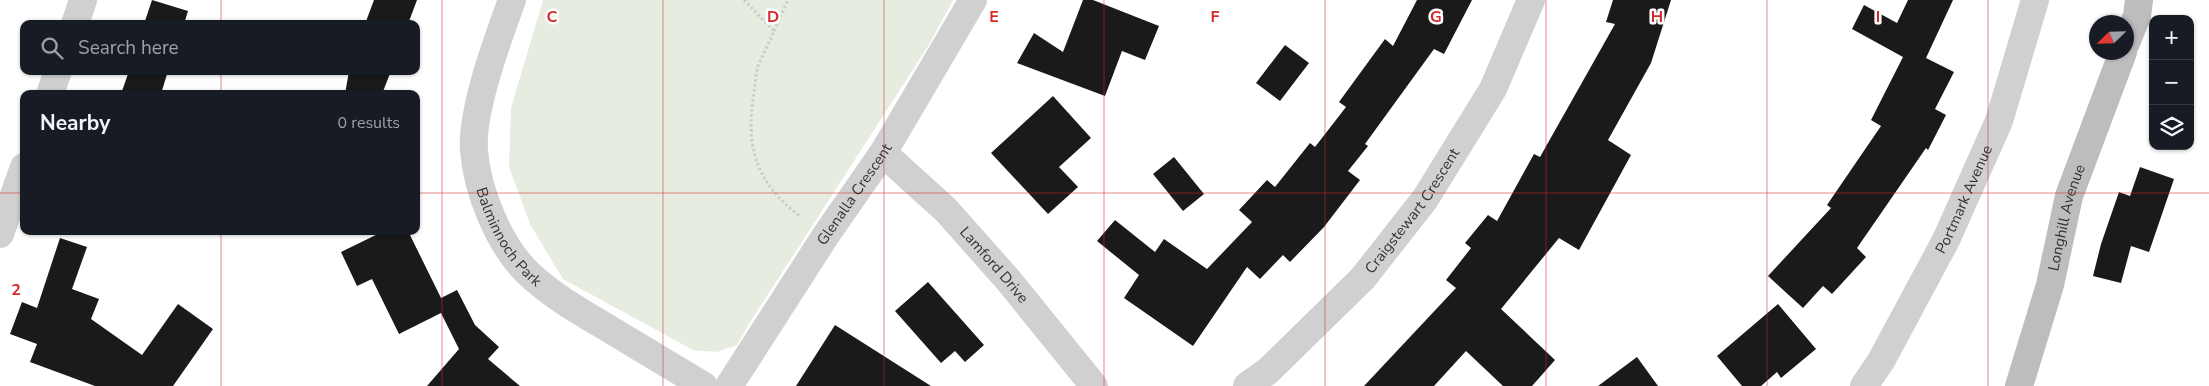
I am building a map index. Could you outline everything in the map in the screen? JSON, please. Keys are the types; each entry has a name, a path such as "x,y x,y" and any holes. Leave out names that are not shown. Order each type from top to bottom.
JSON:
{"street":[{"path":"76,20 83,0"},
{"name":"Balminnoch Park","path":"512,0 500,31 477,111 474,149 481,188 496,230 527,273 564,302 704,386"},
{"name":"Glenalla Crescent","path":"729,386 826,235 883,153 973,0"},
{"name":"Craigstewart Crescent","path":"1247,386 1268,371 1363,278 1425,199 1493,89 1531,0"},
{"name":"Portmark Avenue","path":"1864,386 1881,361 1946,240 2000,121 2035,0"},
{"path":"2134,23 2139,0"},
{"name":"Longhill Avenue","path":"2019,386 2050,285 2069,196 2120,60"},
{"path":"51,90 57,75"},
{"name":"Lamford Drive","path":"883,153 952,217 1010,281 1094,386"},
{"path":"0,234 20,178"}],"path":[{"path":"744,0 774,31"},
{"path":"788,0 758,68 750,118 753,152 762,178 786,206 826,235"}],"shaded area":[{"path":"543,0 953,0 930,43 737,345 717,352 693,350 563,279 530,224 509,167 511,108"}],"building":[{"path":"152,0 188,11 185,20 145,20"},
{"path":"374,0 417,0 410,20 366,20"},
{"path":"1083,0 1093,0 1159,26 1145,60 1122,51 1105,96 1017,63 1034,33 1063,52"},
{"path":"1417,0 1472,0 1444,54 1434,49 1365,144 1368,146 1348,171 1360,180 1324,227 1290,262 1283,255 1260,279 1247,267 1193,346 1124,298 1139,275 1097,241 1115,220 1155,252 1164,239 1207,269 1252,222 1239,210 1267,180 1275,187 1310,143 1315,147 1346,107 1339,102 1385,39 1393,46"},
{"path":"1613,0 1671,0 1651,63 1608,140 1631,155 1579,250 1559,238 1501,309 1555,360 1532,386 1503,386 1466,351 1434,386 1364,386 1456,288 1446,280 1471,248 1465,243 1488,215 1497,221 1534,154 1540,157 1615,24 1606,22"},
{"path":"1908,0 1953,0 1926,58 1954,72 1935,109 1946,115 1928,150 1926,148 1857,248 1866,257 1832,294 1823,286 1803,308 1768,276 1831,208 1827,205 1881,126 1871,120 1903,57 1852,29 1864,5 1897,23"},
{"path":"1285,45 1309,63 1280,101 1256,83"},
{"path":"128,75 167,75 162,90 122,90"},
{"path":"348,75 389,75 384,90 346,90"},
{"path":"1053,96 1091,138 1059,167 1078,187 1048,214 991,153"},
{"path":"1174,157 1204,194 1183,211 1153,174"},
{"path":"2140,167 2174,179 2149,252 2131,246 2121,283 2093,276 2101,244 2119,192 2130,196"},
{"path":"376,235 410,235 441,298 457,290 475,325 499,347 488,359 520,386 427,386 459,349 441,313 399,334 372,279 357,286 341,252"},
{"path":"60,238 87,247 72,289 99,299 91,319 142,355 178,304 213,329 173,386 95,386 30,362 37,344 10,334 22,302 37,308"},
{"path":"928,282 984,345 965,362 955,351 941,363 895,311"},
{"path":"1778,304 1816,349 1781,378 1777,372 1761,386 1742,386 1717,356"},
{"path":"835,325 931,386 796,386"},
{"path":"1637,357 1658,386 1598,386"}]}
